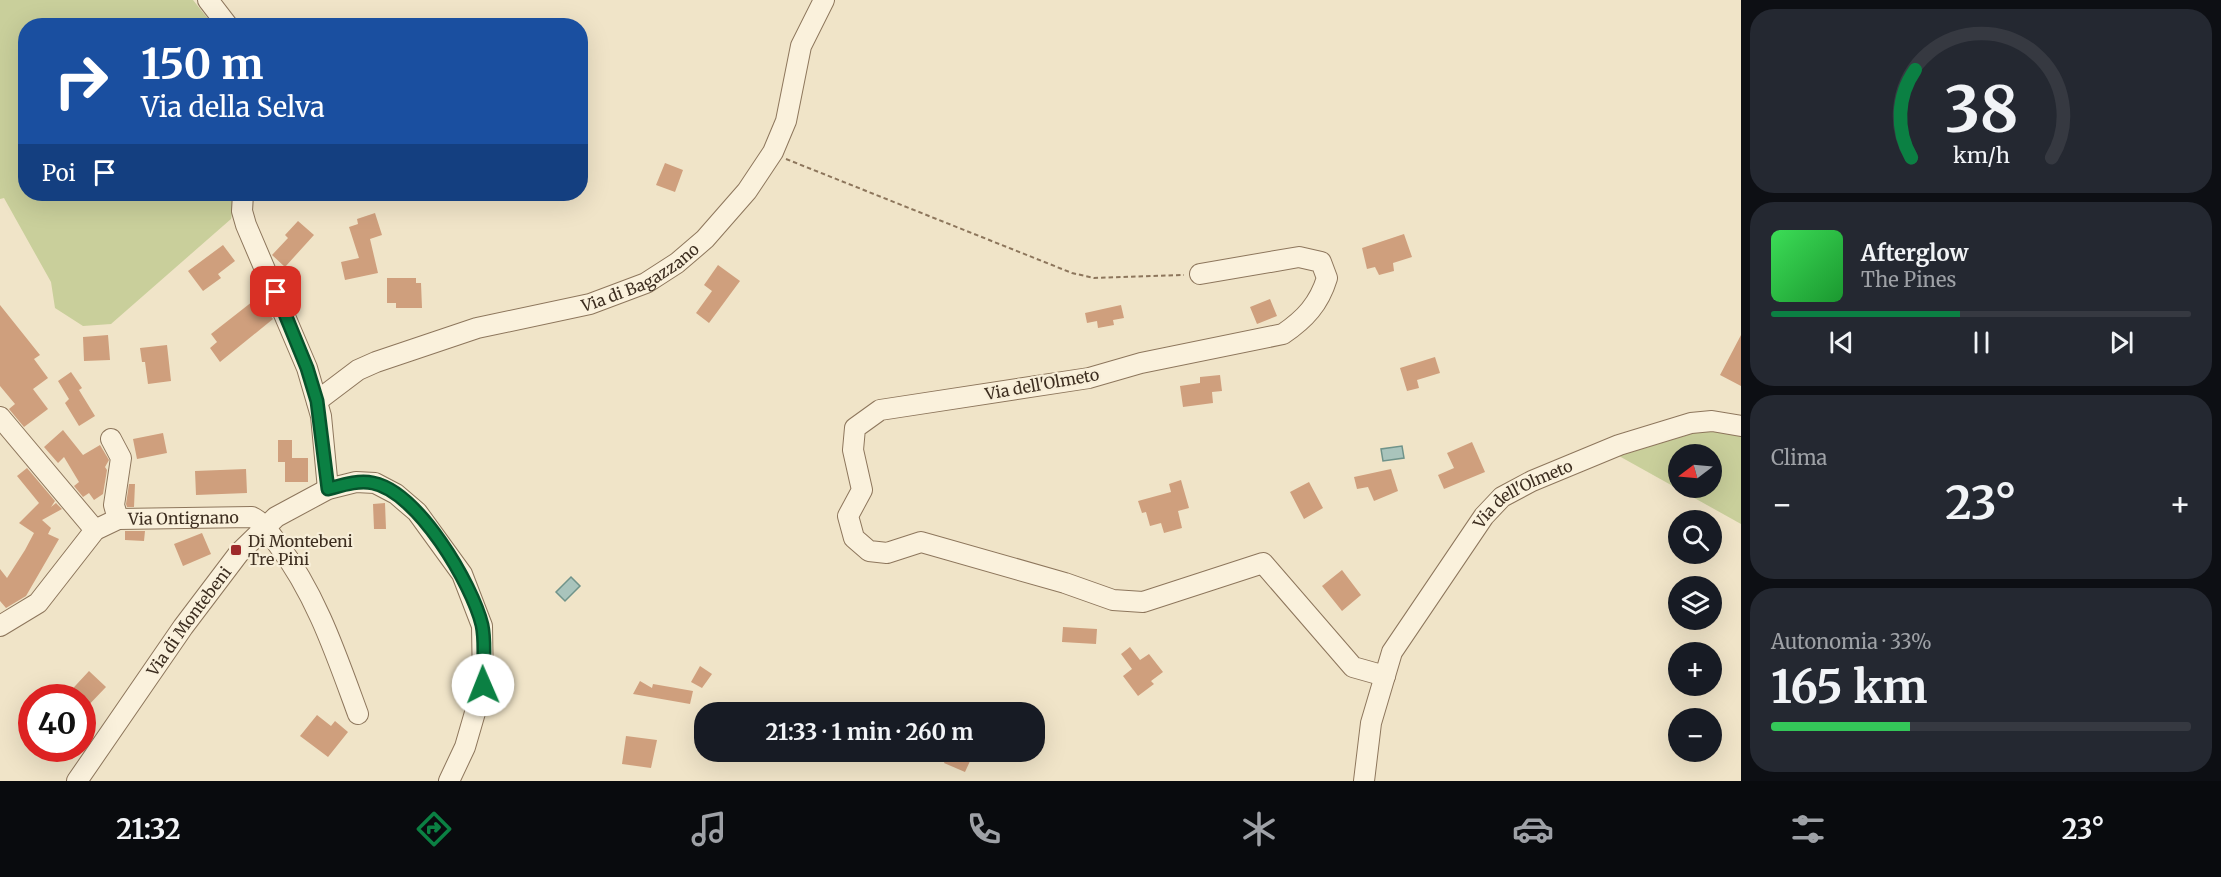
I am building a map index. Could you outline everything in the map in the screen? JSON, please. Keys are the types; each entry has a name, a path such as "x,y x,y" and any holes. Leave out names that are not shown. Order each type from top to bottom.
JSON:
{"street":[{"path":"208,0 222,18"},
{"name":"Via di Bagazzano","path":"317,401 358,370 376,362 477,328 590,304 646,283 677,263 705,239 747,191 773,152 786,121 801,46 824,0"},
{"path":"243,201 242,212 246,225 307,368 317,401 328,489"},
{"name":"Via dell'Olmeto","path":"1200,274 1299,257 1321,262 1328,278 1320,299 1302,321 1283,334 1141,363 1089,378 880,410 855,428 853,450 862,490 849,516 854,538 869,551 888,553 921,542 1065,583 1113,600 1143,602 1263,563 1353,667 1385,676"},
{"path":"0,417 95,530"},
{"name":"Via dell'Olmeto","path":"1364,781 1371,723 1392,652 1484,516 1502,497 1532,481 1619,445 1671,428 1712,421 1741,426"},
{"path":"111,440 121,458 114,506 118,519"},
{"name":"Via di Montebeni","path":"77,781 231,561 276,517 328,489 356,482 375,483 396,494 417,513 462,574 482,626 483,685 465,747 449,781"},
{"name":"Via Ontignano","path":"0,626 38,603 95,530 118,519 240,515 258,520 265,527"},
{"path":"265,527 300,576 328,632 358,714"}],"path":[{"path":"773,152 1072,273 1094,278 1130,279 1200,274"}],"green space":[{"path":"0,0 193,0 207,18 18,18 18,201 234,201 231,219 111,324 83,326 55,308 51,282 4,198 0,199"},
{"path":"1704,430 1741,434 1741,524 1722,513 1722,510 1716,510 1694,498 1722,498 1722,444 1668,444 1668,483 1619,456"}],"water":[{"path":"1402,446 1404,458 1383,461 1381,449"},
{"path":"571,577 580,586 565,601 556,592"}],"building":[{"path":"665,163 683,170 675,192 656,185"},
{"path":"375,213 382,235 370,239 378,273 345,280 341,262 359,258 349,227 358,224 357,219"},
{"path":"298,221 314,235 285,267 272,255 288,238 285,235"},
{"path":"1404,234 1412,257 1393,263 1394,271 1379,275 1375,267 1367,269 1362,248"},
{"path":"223,245 235,261 218,274 221,278 203,291 188,271"},
{"path":"718,265 740,281 709,323 696,313 712,291 704,285"},
{"path":"387,278 416,278 416,283 421,283 422,308 396,308 396,303 387,303"},
{"path":"257,298 273,319 220,362 210,348 217,342 211,334"},
{"path":"1270,299 1277,316 1257,324 1250,307"},
{"path":"0,305 40,355 34,359 48,378 33,389 48,409 24,427 9,409 15,404 0,386"},
{"path":"1121,305 1124,318 1113,320 1114,325 1098,328 1097,321 1087,323 1085,313"},
{"path":"108,335 110,360 84,361 83,337"},
{"path":"1741,335 1741,386 1720,375"},
{"path":"167,345 171,381 148,384 145,362 142,362 140,348"},
{"path":"1435,357 1440,373 1417,380 1419,388 1407,391 1400,368"},
{"path":"71,372 82,388 79,390 95,416 79,426 65,403 69,399 58,381"},
{"path":"1220,375 1222,391 1212,392 1213,403 1183,407 1180,386 1200,383 1200,377"},
{"path":"63,430 83,455 100,445 109,460 105,467 107,470 103,494 94,500 89,493 83,497 74,486 79,482 64,457 58,463 44,447"},
{"path":"163,433 167,453 137,459 133,439"},
{"path":"278,440 292,440 292,458 308,458 308,482 285,482 285,462 278,462"},
{"path":"1472,442 1485,472 1444,489 1438,475 1454,468 1447,453"},
{"path":"27,468 55,501 51,507 56,503 62,509 42,520 51,528 48,534 59,539 26,596 6,608 0,601 0,569 7,578 25,550 34,533 19,523 39,503 17,476"},
{"path":"246,469 247,493 196,495 195,471"},
{"path":"1391,469 1398,491 1374,501 1368,487 1357,489 1354,477"},
{"path":"1181,480 1189,508 1178,511 1182,528 1164,533 1161,523 1150,526 1146,512 1142,513 1138,501 1171,492 1169,484"},
{"path":"1309,482 1323,508 1304,519 1290,492"},
{"path":"129,484 135,484 134,507 127,507 126,504"},
{"path":"385,503 386,529 374,529 373,504"},
{"path":"125,531 145,531 144,541 125,540"},
{"path":"202,533 211,554 183,566 174,544"},
{"path":"1342,570 1361,595 1342,611 1322,586"},
{"path":"1063,627 1097,629 1096,644 1062,642"},
{"path":"1130,647 1140,660 1149,654 1163,672 1151,681 1154,684 1138,696 1123,676 1132,669 1121,654"},
{"path":"700,666 712,674 702,688 691,682"},
{"path":"89,671 106,687 96,697 96,684 77,684"},
{"path":"640,681 652,688 653,684 693,691 690,704 633,694"},
{"path":"317,715 331,726 335,721 348,732 328,757 300,736"},
{"path":"626,736 657,740 651,768 622,764"},
{"path":"944,762 970,762 965,772"}],"place":[{"name":"Di Montebeni Tre Pini","path":"236,550"}],"route":[{"path":"276,292 307,368 321,416 328,489 356,482 375,483 396,494 417,513 462,574 482,626 483,685"}]}
